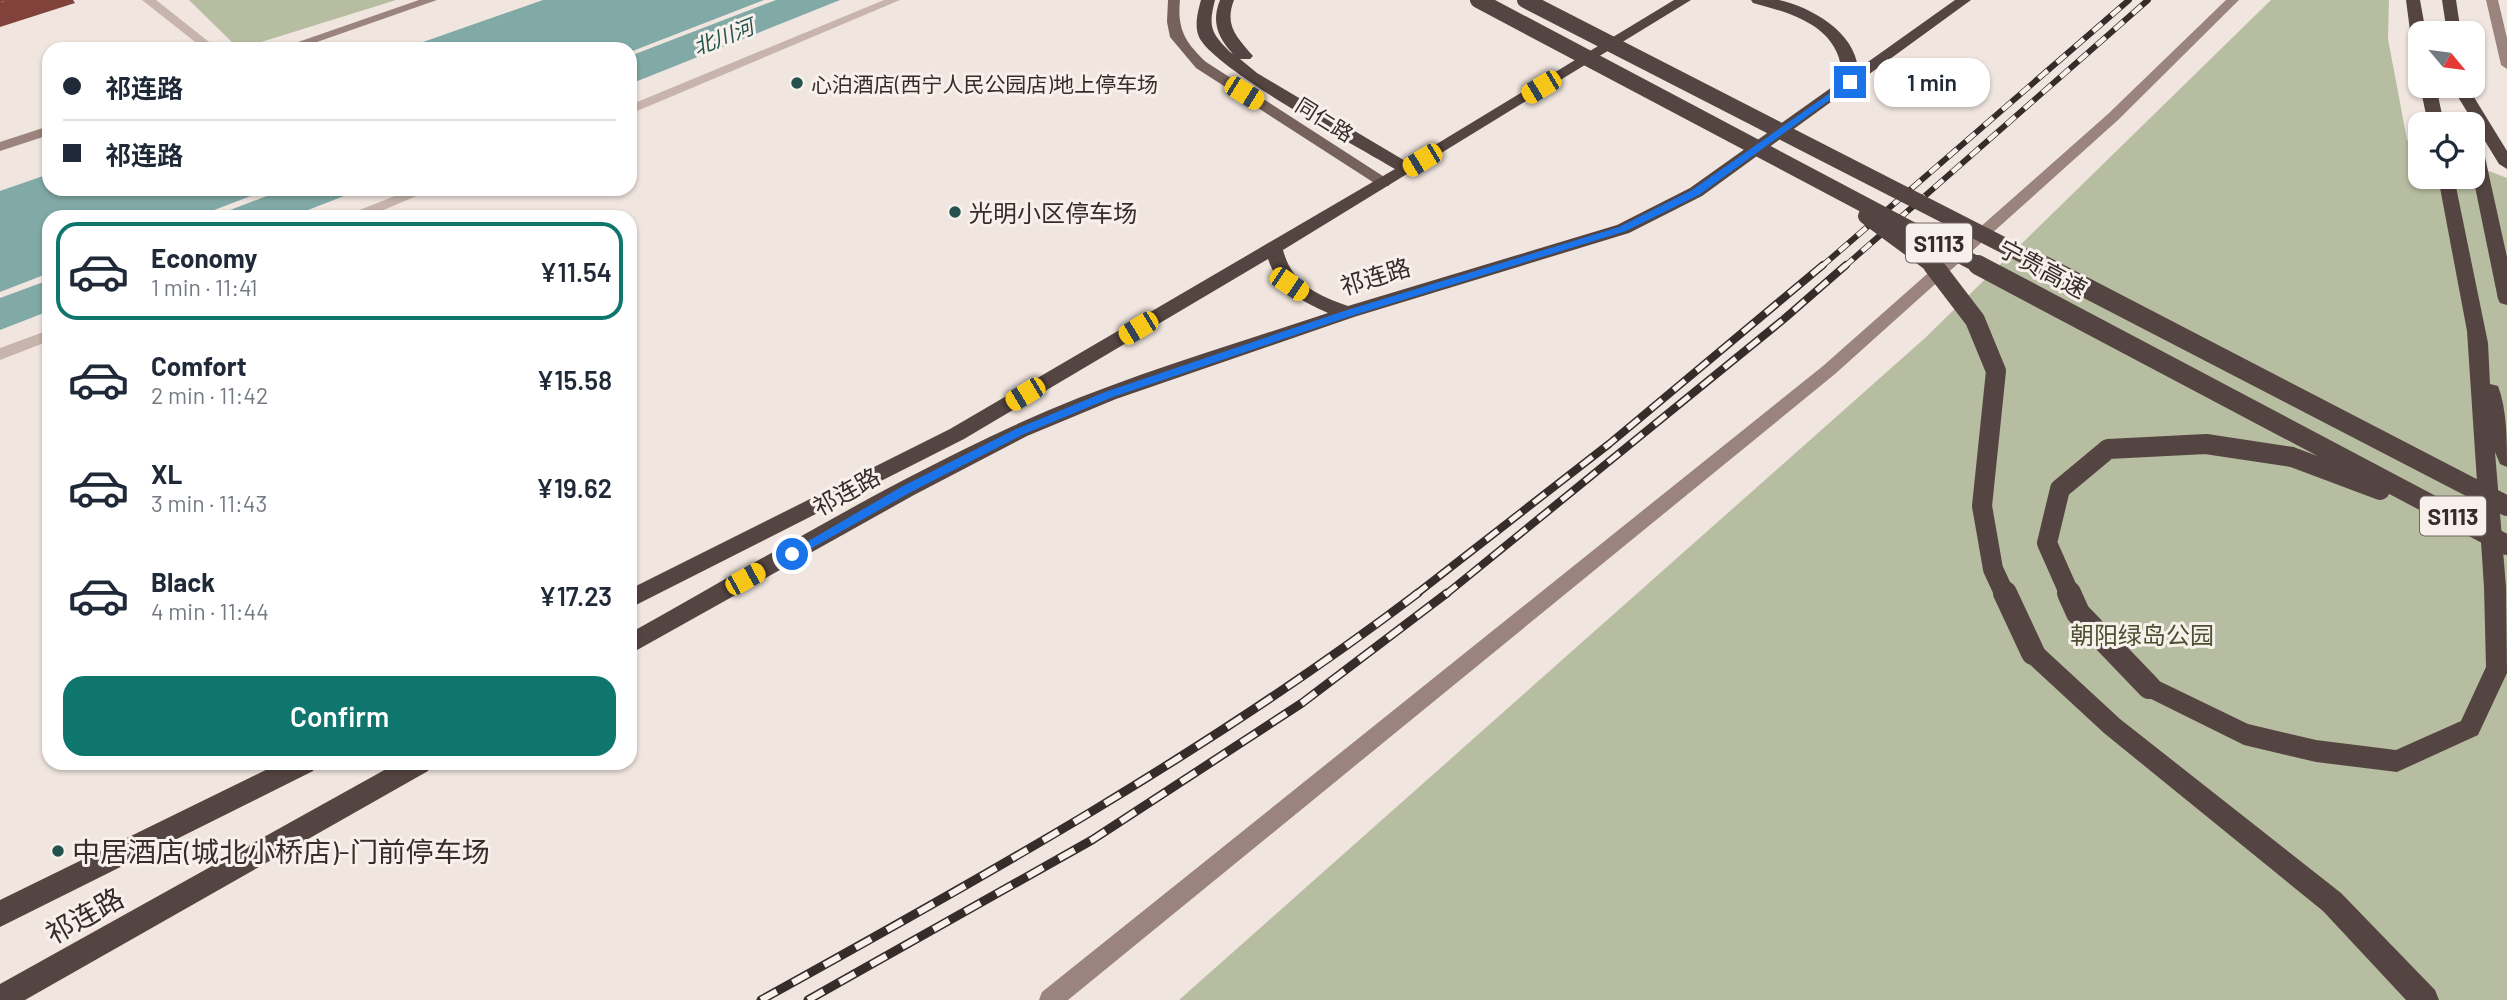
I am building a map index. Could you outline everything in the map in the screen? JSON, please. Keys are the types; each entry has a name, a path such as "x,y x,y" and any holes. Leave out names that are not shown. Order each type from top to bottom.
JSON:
{"highway":[{"path":"1208,0 1203,14 1206,36 1225,55 1252,76 1415,164"},
{"path":"1227,0 1220,14 1225,34 1234,48 1415,164"},
{"name":"宁贵高速","path":"1478,0 1644,85 2507,545"},
{"name":"宁贵高速","path":"1525,0 2507,506"},
{"name":"祁连路","path":"637,595 957,434 1384,183 1684,0"},
{"path":"1758,0 1791,9 1817,22 1836,37 1849,55 1850,82"},
{"name":"祁连路","path":"637,640 907,489 1020,432 1109,394 1347,313 1623,229 1696,192 1964,0"},
{"path":"2413,0 2416,21"},
{"path":"2449,0 2452,21"},
{"path":"1644,85 1866,216 1937,268 1975,320 1996,371 1982,506 1993,569 2033,653 2112,726 2332,902 2425,1000"},
{"path":"2467,98 2507,164"},
{"path":"2448,189 2476,332 2507,459"},
{"path":"2484,189 2507,299"},
{"path":"1273,248 1277,267 1289,284 1315,301 1347,313"},
{"path":"2476,332 2482,412 2485,453 2491,534 2492,547 2493,561 2495,587 2498,667 2470,728 2397,761 2316,751 2244,734 2148,687 2078,613 2048,543 2060,489 2108,449 2206,444 2292,457 2400,497 2483,535 2495,540 2507,545"},
{"name":"祁连路","path":"0,914 290,770"},
{"name":"祁连路","path":"0,999 407,770"}],"main road":[{"name":"同仁路","path":"1174,0 1171,23 1179,43 1201,65 1384,183"}],"street":[{"path":"148,0 203,42"},
{"path":"305,42 431,0"},
{"path":"637,107 894,0"},
{"path":"1050,1000 1829,370 2113,117 2233,0"},
{"path":"2492,0 2507,65"},
{"path":"0,147 42,132"},
{"path":"372,210 408,196"},
{"path":"0,354 42,338"}],"green space":[{"path":"189,0 396,0 261,42 232,42"},
{"name":"朝阳绿岛公园","path":"2271,0 2389,0 2388,39 2408,140 2408,189 2485,189 2485,170 2507,178 2507,1000 1179,1000 1925,338"}],"water":[{"path":"543,0 764,0 637,49 637,42 423,42"},
{"name":"北川河","path":"776,0 840,0 637,81 637,53"},
{"path":"42,176 42,196 251,196 214,210 42,210 42,276 0,292 0,191"},
{"path":"267,196 344,196 308,210 230,210"},
{"path":"42,283 42,314 0,330 0,298"}],"railway":[{"path":"1821,267 2129,0"},
{"path":"1844,267 2148,0"},
{"path":"1415,595 1609,444 1823,265"},
{"path":"1445,595 1784,319 1846,265"},
{"path":"761,1000 1014,858 1179,758 1340,650 1418,593"},
{"path":"808,1000 1092,840 1302,703 1447,593"}],"place":[{"name":"心泊酒店(西宁人民公园店)地上停车场","path":"797,83"},
{"name":"光明小区停车场","path":"955,212"},
{"name":"中居酒店(城北小桥店)-门前停车场","path":"58,851"}],"route":[{"path":"792,554 907,489 1020,432 1109,394 1347,313 1623,229 1696,192 1850,82"}]}
